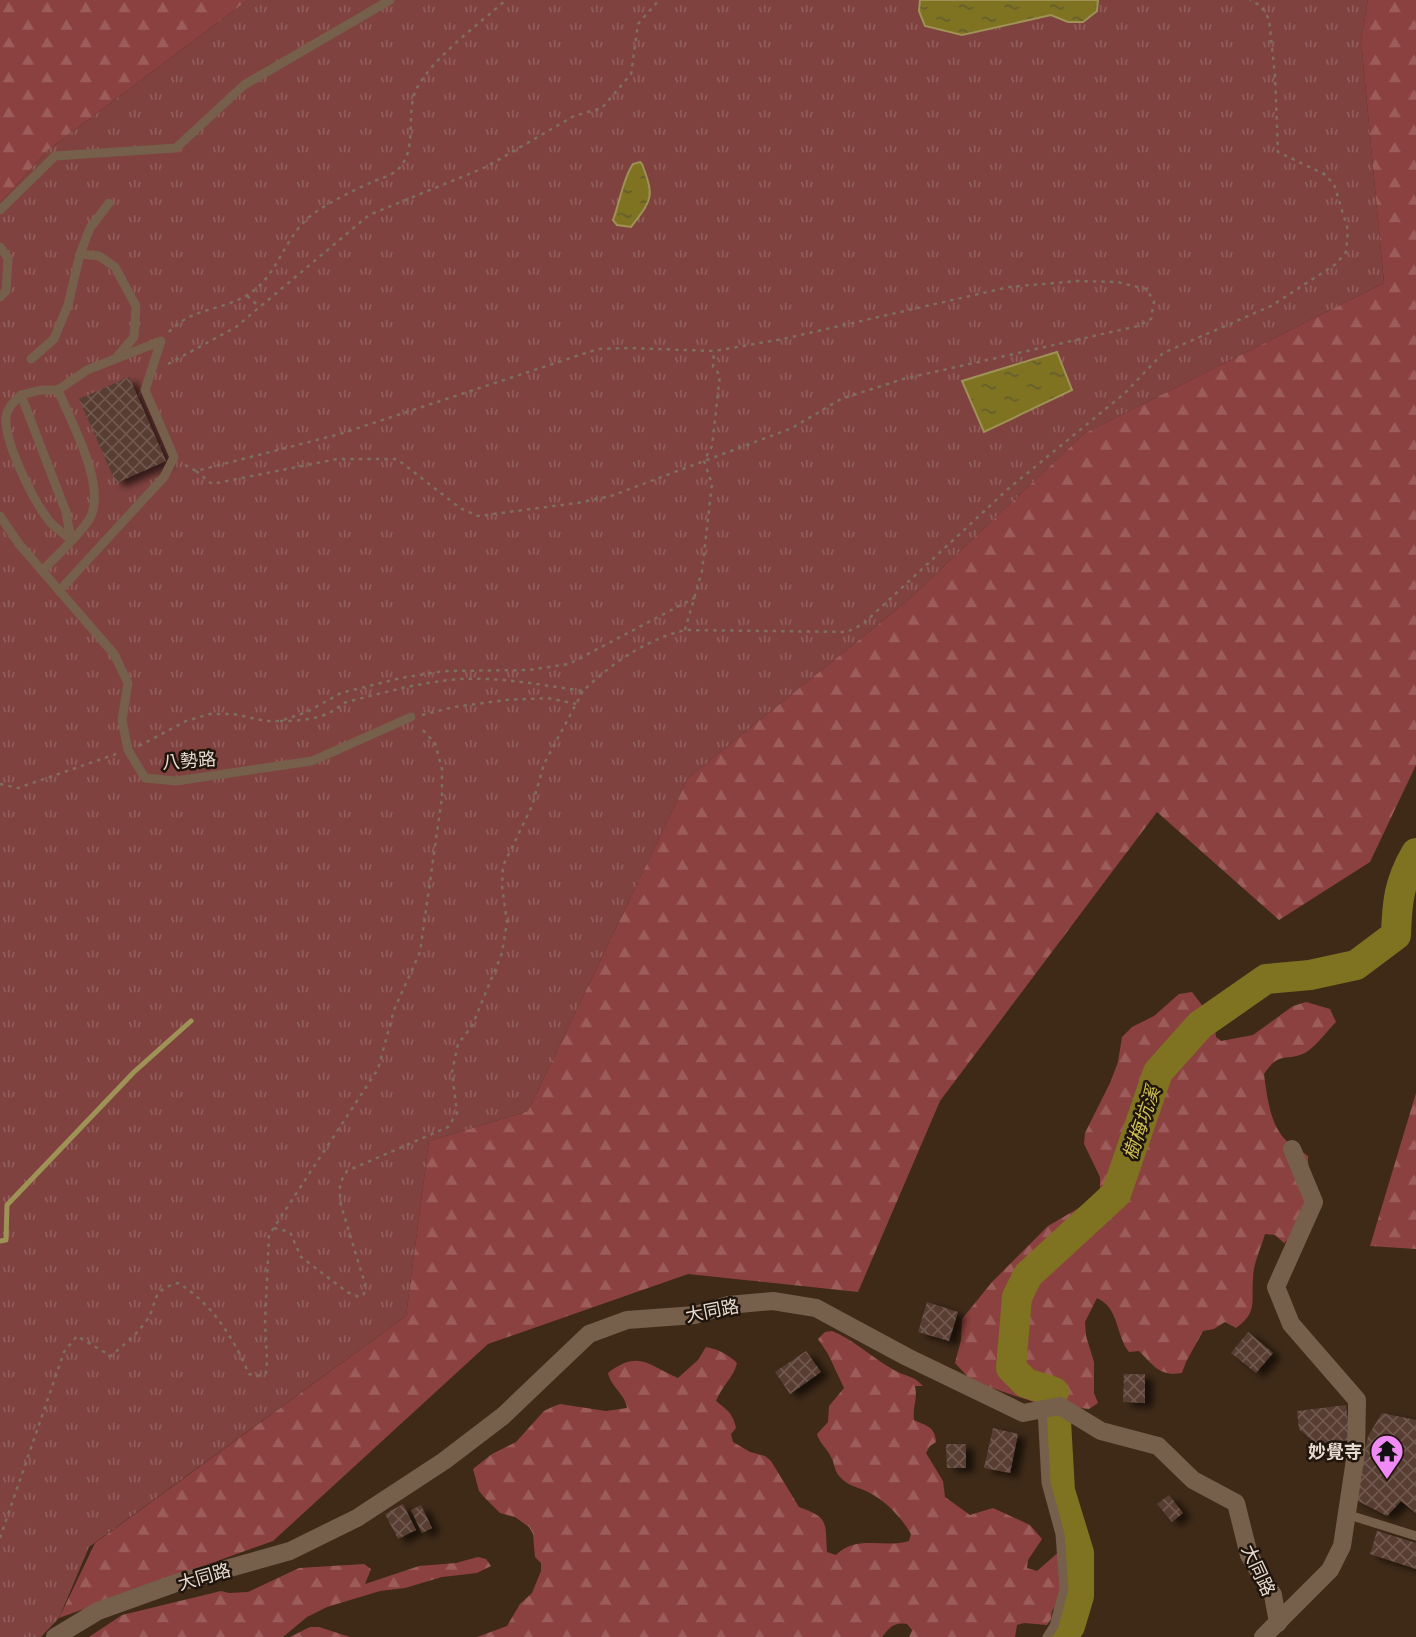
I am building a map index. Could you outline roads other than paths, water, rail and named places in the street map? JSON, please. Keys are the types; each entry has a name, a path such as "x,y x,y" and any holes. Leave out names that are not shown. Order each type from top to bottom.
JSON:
{"street":[{"path":"1263,1637 1330,1570 1342,1546 1356,1453 1357,1400 1291,1324 1276,1286 1314,1202 1292,1149"},
{"name":"大同路","path":"55,1637 98,1611 176,1583 290,1551 357,1518 444,1461 503,1416 589,1334 627,1320 695,1315 728,1305 773,1301 816,1308 907,1357 1023,1412 1060,1406 1101,1431 1158,1446 1193,1480 1236,1503 1249,1555 1273,1595 1278,1623"}],"lane":[{"path":"0,210 55,156 176,148 244,85 390,0"},
{"path":"31,359 54,339 68,305 80,254 90,228 109,204"},
{"path":"0,247 8,258 6,291 0,298"},
{"path":"80,254 99,256 115,267 136,306 134,337 115,359"},
{"path":"60,591 164,477 174,457 145,390 161,341 87,370 58,390 41,390 21,395 11,404 6,415 7,433 22,474 51,523 71,540"},
{"path":"42,571 90,519 95,499 93,477 58,390"},
{"path":"21,395 66,512 71,540"},
{"name":"八勢路","path":"0,516 19,544 114,654 128,683 122,720 128,750 145,778 176,781 312,761 411,718"},
{"path":"1042,1409 1046,1483 1060,1534 1064,1590 1054,1626 1047,1637"},
{"path":"1346,1514 1416,1536"}],"water":[{"path":"920,0 1098,0 1097,11 1083,22 1068,22 1051,15 962,35 925,26 919,11"},
{"path":"640,162 649,184 647,204 631,227 617,225 613,220 627,176 633,164"},
{"path":"1057,352 1072,390 984,432 962,381"}],"waterway":[{"name":"樹梅坑溪","path":"1054,1392 1026,1383 1011,1368 1017,1297 1028,1275 1116,1194 1158,1072 1200,1025 1266,979 1310,975 1356,965 1396,935 1400,892 1416,853"},
{"path":"0,1241 6,1240 7,1205 134,1072 191,1021"},
{"name":"樹梅坑溪","path":"1056,1421 1060,1491 1079,1553 1079,1596 1070,1626 1062,1637"}],"place":[{"name":"妙覺寺","path":"1387,1481"}]}
